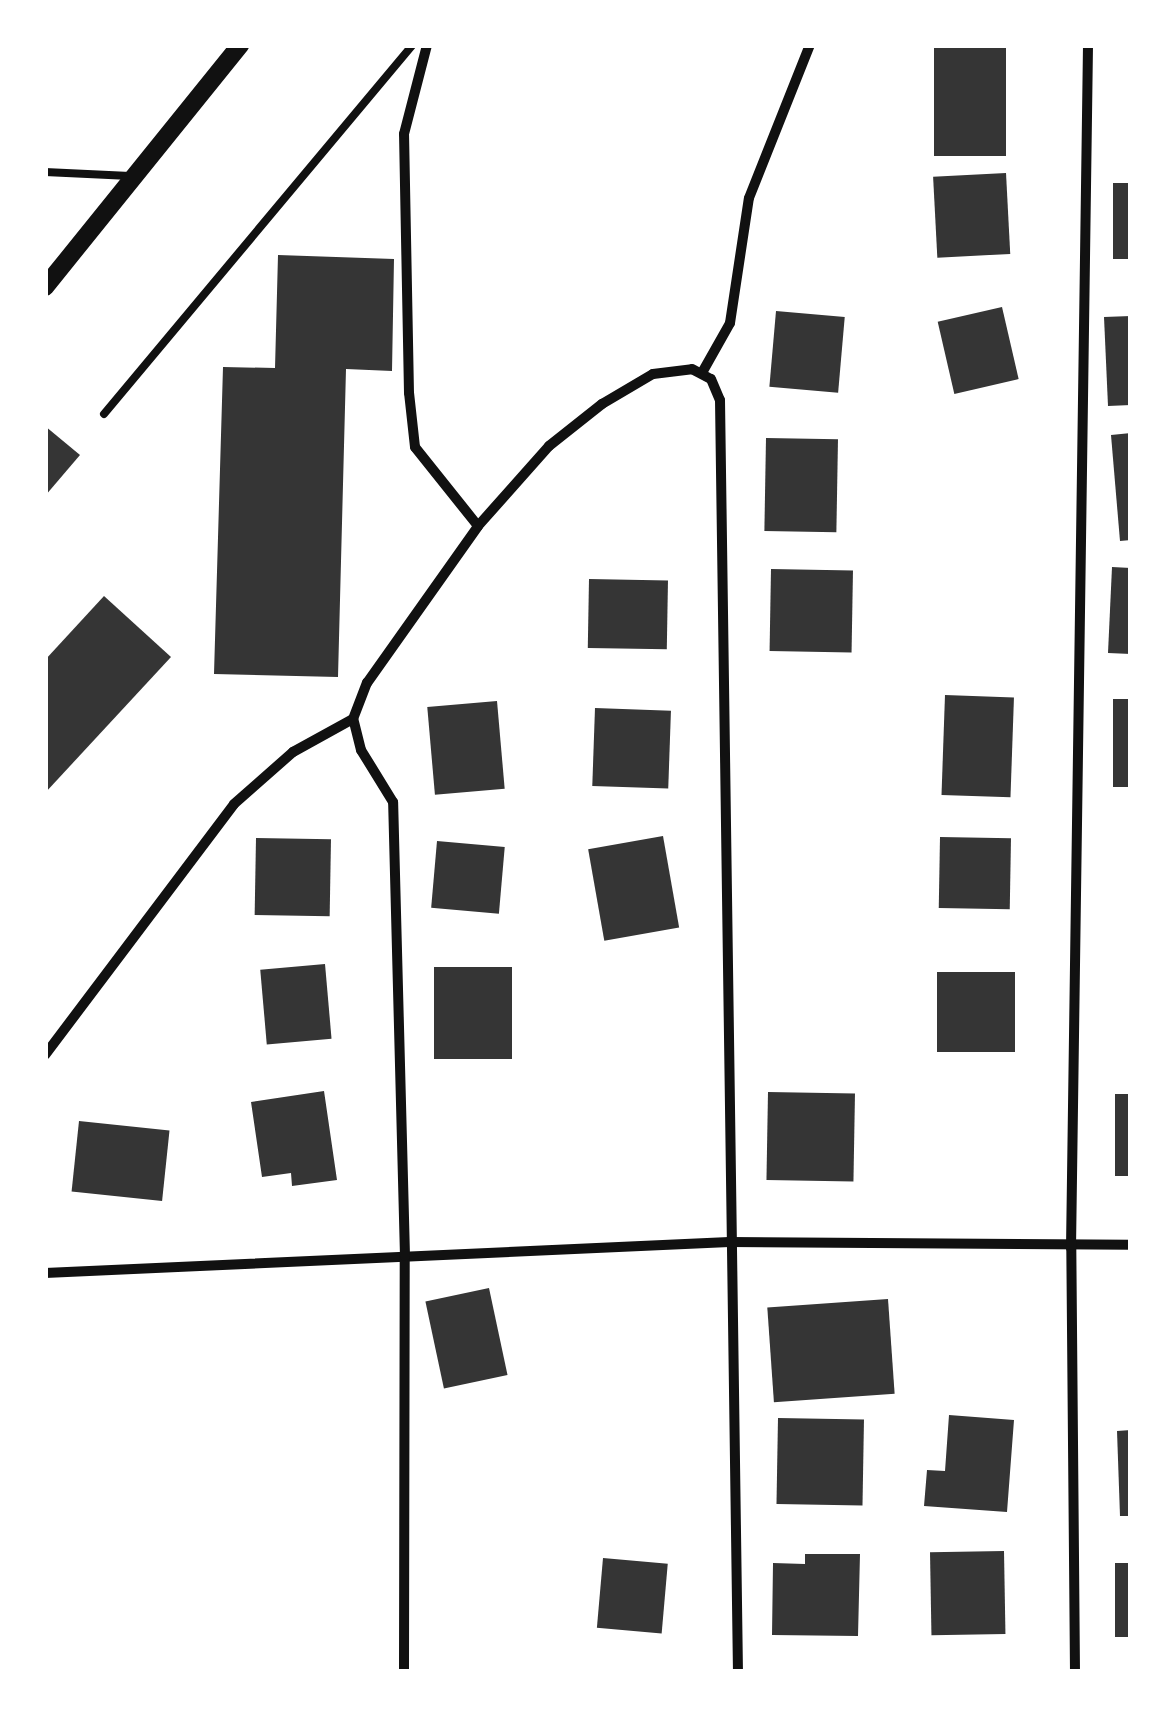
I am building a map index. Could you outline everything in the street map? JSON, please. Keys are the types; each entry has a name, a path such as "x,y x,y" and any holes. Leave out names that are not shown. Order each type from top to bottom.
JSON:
{"street":[{"path":"45,287 240,45"},
{"path":"427,45 404,134 409,393 415,447 478,526"},
{"path":"707,375 730,323 749,198 810,45"},
{"path":"1075,1672 1070,1248 1088,45"},
{"path":"404,1672 405,1256 393,802 361,750 353,719 367,684 478,526 549,446 602,404 653,374 707,375"},
{"path":"707,375 720,400 728,1242 738,1672"},
{"path":"45,1055 234,804 293,752 353,719"},
{"path":"45,1274 728,1242 1070,1248 1131,1245"}],"lane":[{"path":"104,414 413,45"},
{"path":"45,172 134,176"}],"building":[{"path":"934,45 1006,45 1006,156 934,156"},
{"path":"1006,173 1010,254 937,258 933,177"},
{"path":"1113,183 1131,183 1131,259 1113,259"},
{"path":"278,255 394,259 392,371 346,369 338,677 214,674 223,367 275,368"},
{"path":"1002,307 1019,379 954,394 938,322"},
{"path":"776,311 845,317 838,393 769,387"},
{"path":"1131,316 1131,405 1108,406 1104,317"},
{"path":"45,426 80,455 45,496"},
{"path":"1131,433 1131,540 1120,541 1111,435"},
{"path":"766,438 838,439 836,532 764,531"},
{"path":"1112,567 1131,568 1131,654 1108,653"},
{"path":"771,569 853,570 852,652 770,651"},
{"path":"589,579 668,580 667,649 588,648"},
{"path":"104,596 171,657 45,793 45,660"},
{"path":"945,695 1014,697 1010,797 942,795"},
{"path":"1113,699 1131,699 1131,787 1113,787"},
{"path":"497,701 505,789 435,795 427,707"},
{"path":"595,708 671,711 668,789 592,786"},
{"path":"663,836 679,928 604,941 588,849"},
{"path":"940,837 1011,838 1010,909 939,908"},
{"path":"256,838 331,839 330,916 255,915"},
{"path":"437,841 505,847 499,914 431,908"},
{"path":"325,964 332,1039 267,1044 260,970"},
{"path":"434,967 512,967 512,1059 434,1059"},
{"path":"937,972 1015,972 1015,1052 937,1052"},
{"path":"324,1091 337,1180 292,1186 291,1173 262,1177 251,1102"},
{"path":"768,1092 855,1094 853,1182 766,1180"},
{"path":"1115,1094 1131,1094 1131,1176 1115,1176"},
{"path":"79,1121 170,1131 162,1201 72,1192"},
{"path":"489,1288 508,1375 444,1389 425,1302"},
{"path":"888,1299 895,1394 774,1402 767,1307"},
{"path":"949,1415 1014,1420 1007,1512 924,1506 927,1470 945,1471"},
{"path":"778,1418 864,1420 862,1505 776,1504"},
{"path":"1131,1430 1131,1516 1120,1516 1117,1431"},
{"path":"1004,1551 1005,1634 931,1635 930,1552"},
{"path":"805,1554 860,1554 858,1636 772,1635 773,1563 805,1564"},
{"path":"603,1558 668,1564 662,1633 597,1628"},
{"path":"1115,1563 1131,1563 1131,1637 1115,1637"}]}
